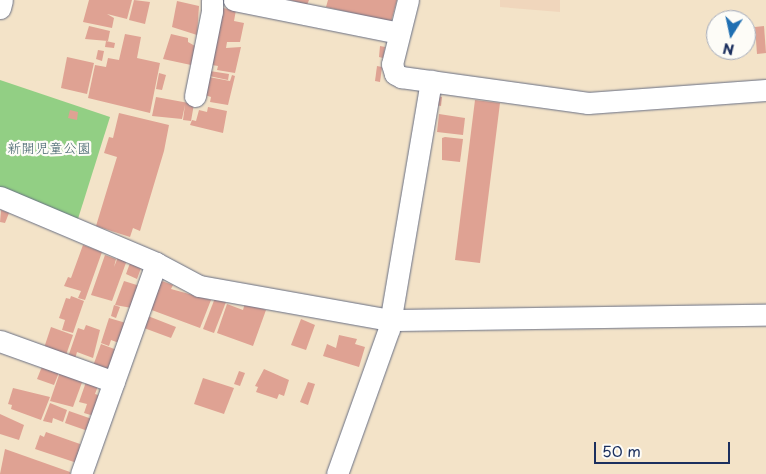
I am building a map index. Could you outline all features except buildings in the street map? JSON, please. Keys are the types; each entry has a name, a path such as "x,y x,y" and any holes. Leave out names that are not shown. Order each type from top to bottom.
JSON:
{"street":[{"path":"0,8 2,0"},
{"path":"195,96 212,11 212,0"},
{"path":"234,0 399,33"},
{"path":"408,0 392,64 395,74 431,81 588,103 766,90"},
{"path":"337,474 390,320 431,81"},
{"path":"0,198 156,263 199,286 390,320 766,315"},
{"path":"81,474 156,263"},
{"path":"0,340 114,382"}],"shaded area":[{"path":"500,0 560,0 560,12 500,7"}],"green space":[{"name":"新開児童公園","path":"0,80 110,117 77,222 0,189"}]}
